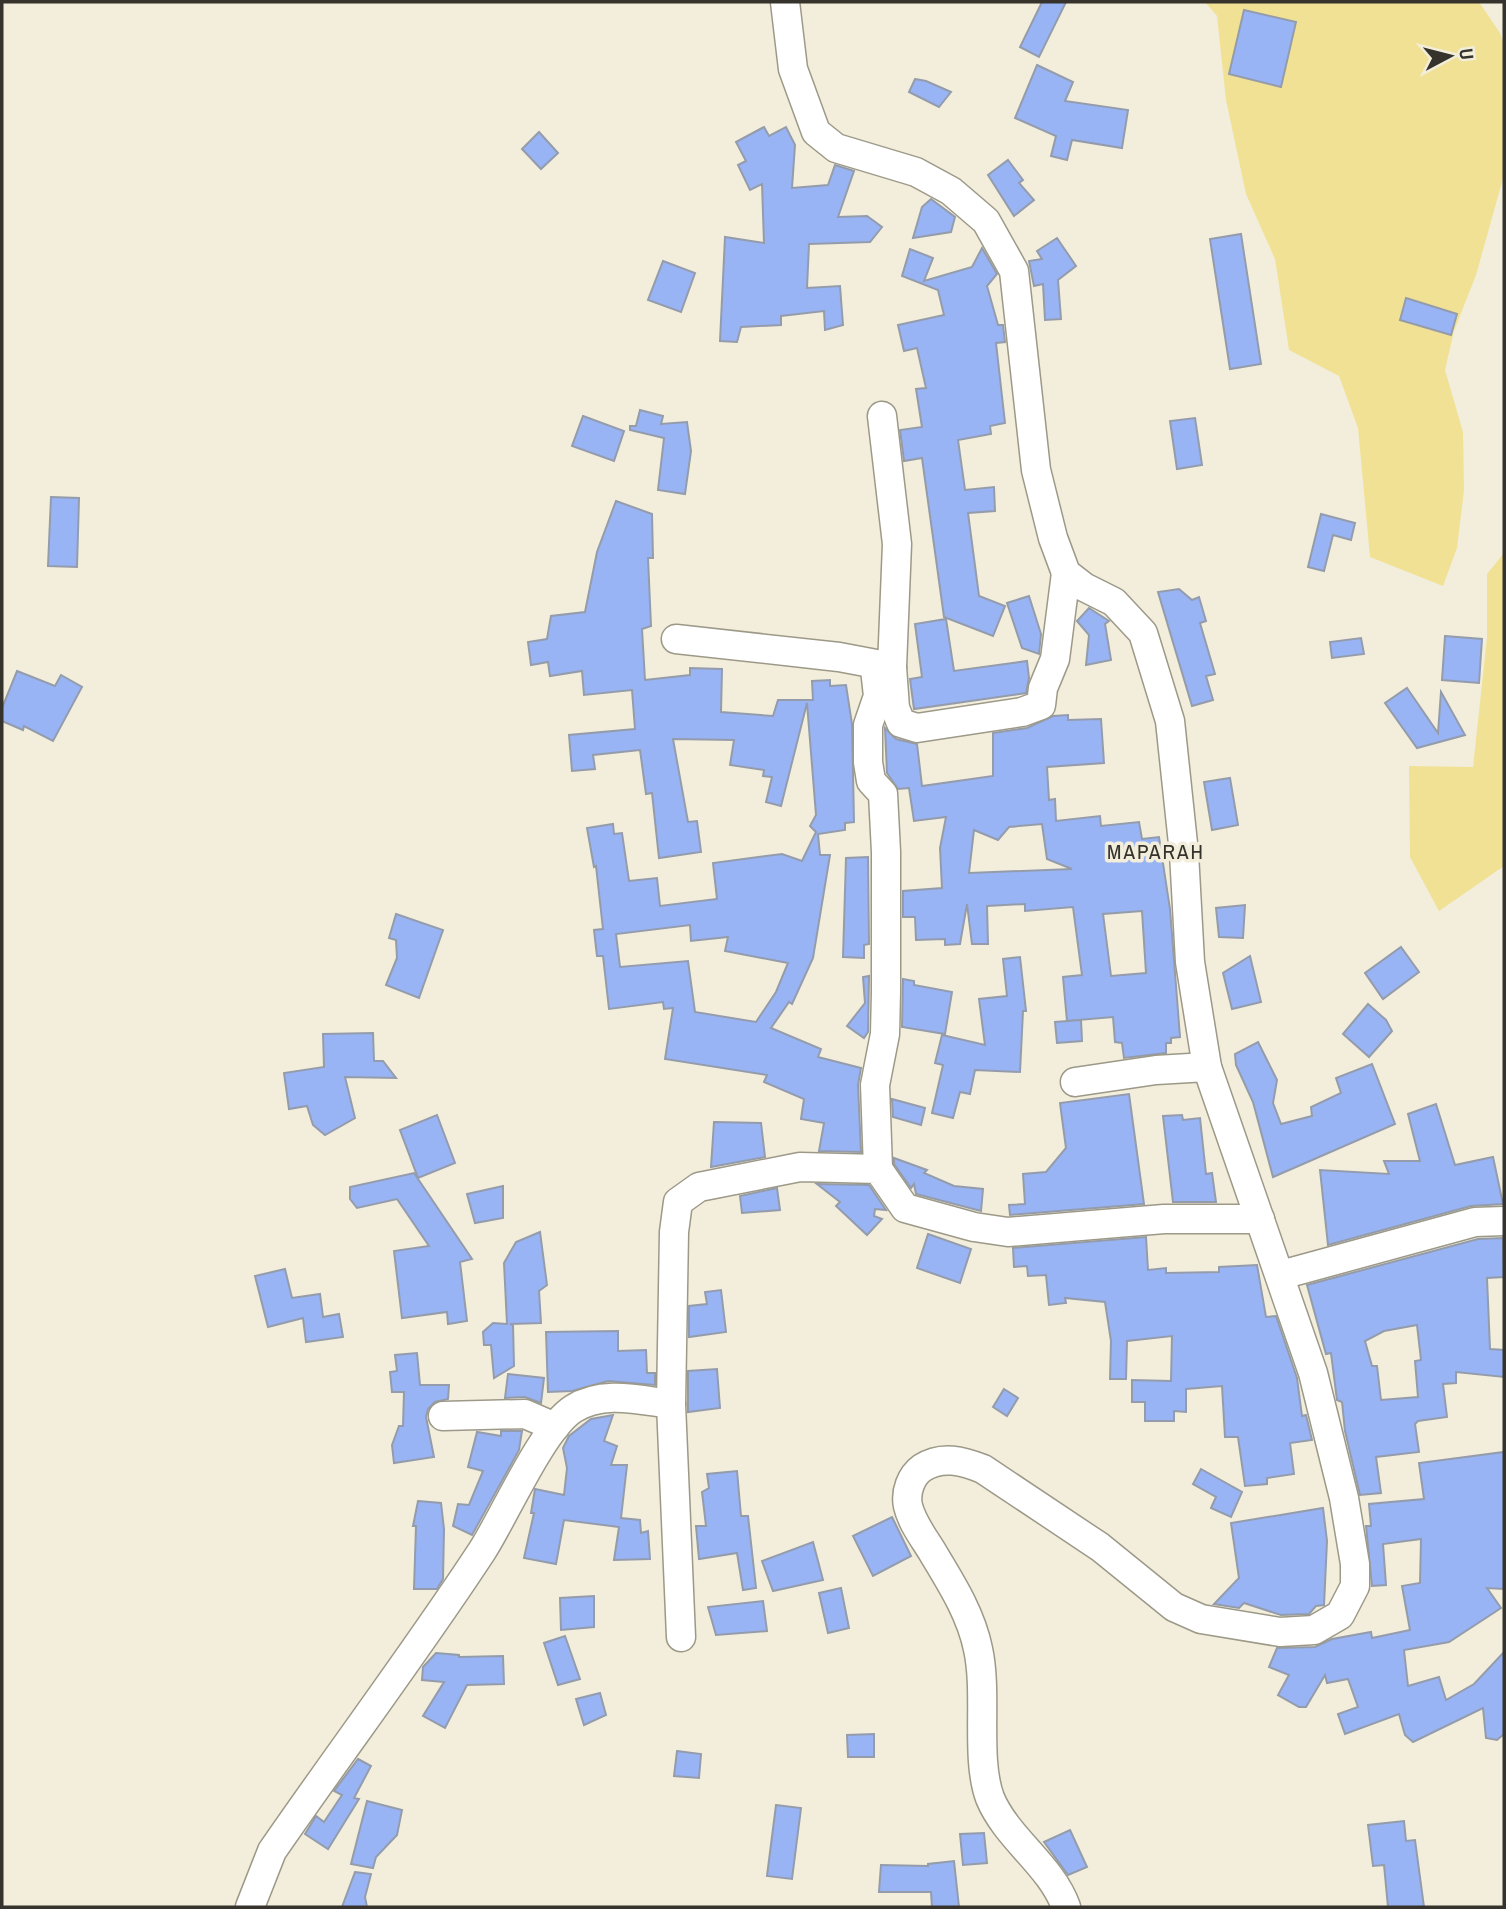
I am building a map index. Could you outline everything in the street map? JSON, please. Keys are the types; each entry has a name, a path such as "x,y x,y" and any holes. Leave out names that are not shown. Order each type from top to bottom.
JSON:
{"street":[{"path":"785,2 793,69 816,132 836,148 916,172 951,191 986,221 1006,251 1014,271 1020,307 1036,470 1053,538 1066,573 1055,659 1042,688 1041,705 1011,714 910,728 897,718 883,666"},
{"path":"882,416 897,544 883,666 878,696 868,725 871,780 883,794 887,905 885,1034 875,1084 878,1169 905,1208 974,1227 1007,1232 1164,1219 1260,1219"},
{"path":"1066,573 1084,587 1114,602 1143,633 1170,721 1184,853 1190,962 1207,1067 1281,1275 1312,1373 1344,1498 1355,1564 1355,1586 1350,1600 1340,1615 1327,1624 1298,1632 1280,1632 1201,1619 1186,1613 1100,1547 983,1469 965,1461 947,1460 929,1464 916,1473 908,1487 907,1503 913,1520 958,1596 978,1647 984,1693 985,1779 990,1798 999,1814 1055,1884 1066,1907"},
{"path":"676,639 831,656 883,666"},
{"path":"1076,1082 1156,1070 1207,1067"},
{"path":"681,1637 671,1404 674,1232 678,1202 699,1186 800,1167 878,1169"},
{"path":"1281,1275 1475,1222 1504,1221"},
{"path":"250,1907 272,1851 483,1550 555,1427 573,1409 603,1398 618,1397 671,1404"},
{"path":"443,1416 525,1414 555,1427"}],"shaded area":[{"path":"1205,2 1479,2 1500,33 1504,45 1504,175 1476,275 1454,331 1445,370 1463,432 1464,490 1457,548 1443,586 1370,557 1358,428 1339,376 1289,350 1275,259 1246,194 1226,100 1217,16"},
{"path":"1504,553 1504,866 1439,911 1410,857 1409,766 1473,767 1487,638 1487,574"}],"building":[{"path":"1042,2 1066,2 1039,57 1020,47"},
{"path":"1244,10 1296,22 1281,87 1229,74"},
{"path":"1037,65 1073,82 1065,101 1128,110 1122,148 1072,140 1067,160 1051,156 1056,136 1015,118"},
{"path":"915,79 951,92 939,107 909,92"},
{"path":"764,127 769,136 786,127 795,145 792,188 828,185 835,165 854,171 838,217 867,216 882,227 870,242 809,244 807,288 840,286 843,325 825,330 824,311 781,316 781,325 741,327 737,342 720,341 725,237 764,243 762,184 750,190 738,165 746,161 736,142"},
{"path":"539,132 558,153 541,169 522,149"},
{"path":"1008,160 1023,180 1019,183 1034,200 1014,216 988,175"},
{"path":"931,199 955,217 951,232 913,238 922,207"},
{"path":"1241,234 1261,364 1230,369 1210,239"},
{"path":"1057,238 1076,266 1058,280 1061,319 1045,320 1043,284 1034,286 1029,261 1042,259 1037,251"},
{"path":"982,248 997,274 987,286 998,325 1003,325 1005,342 996,343 1005,423 990,426 991,434 958,440 965,490 994,487 995,511 968,513 979,596 1005,606 993,636 944,617 922,458 904,461 900,430 922,427 916,389 926,388 917,348 904,351 898,325 944,315 938,290 902,276 910,249 933,258 924,281 972,267"},
{"path":"663,261 695,273 681,312 648,300"},
{"path":"1406,298 1457,314 1451,335 1400,320"},
{"path":"640,410 663,416 661,424 687,422 691,451 685,494 658,490 664,438 630,430 630,426 636,426"},
{"path":"583,416 624,431 614,461 572,446"},
{"path":"1195,418 1202,465 1177,469 1170,421"},
{"path":"51,497 79,498 77,567 48,566"},
{"path":"616,501 652,514 653,558 648,558 651,626 642,629 645,680 690,675 690,668 722,669 721,712 773,716 778,700 813,700 812,681 830,680 830,686 846,685 852,724 854,822 845,823 845,830 818,834 820,855 830,855 813,958 792,1004 789,1002 771,1028 821,1049 818,1057 861,1068 858,1085 861,1152 819,1151 824,1123 801,1119 804,1099 764,1082 767,1075 665,1059 673,1008 664,1009 663,1002 609,1009 603,956 597,956 594,930 603,929 596,866 594,867 587,828 613,824 614,834 622,833 629,881 657,878 660,906 717,899 713,863 782,854 802,861 816,832 810,826 816,815 807,703 781,806 766,802 772,777 763,776 764,770 730,765 734,740 673,739 688,822 697,821 701,852 659,858 652,793 646,794 640,750 593,755 595,769 572,771 569,735 635,729 632,690 584,695 582,671 550,676 548,662 531,665 528,642 547,639 551,616 585,612 597,552","holes":["690,925 691,941 728,937 725,951 788,963 776,992 756,1022 695,1012 688,961 620,967 616,934"]},
{"path":"1321,514 1355,523 1351,540 1333,535 1324,571 1308,567"},
{"path":"1179,589 1192,600 1199,597 1206,621 1200,623 1215,674 1206,676 1213,700 1192,706 1158,592"},
{"path":"1029,596 1041,634 1039,654 1022,648 1007,603"},
{"path":"1089,608 1109,621 1105,624 1111,660 1086,665 1089,635 1077,621"},
{"path":"946,619 954,671 1027,661 1029,678 1026,693 914,709 910,679 922,677 915,624"},
{"path":"1445,636 1482,639 1479,683 1442,680"},
{"path":"1361,638 1364,654 1332,658 1330,642"},
{"path":"17,671 55,686 61,675 82,687 53,741 24,726 23,730 2,721 2,708"},
{"path":"1407,688 1438,733 1441,692 1465,735 1417,748 1385,703"},
{"path":"1068,715 1068,720 1101,719 1104,763 1047,767 1049,800 1055,799 1056,821 1100,816 1101,826 1139,822 1142,839 1159,837 1170,909 1180,1037 1171,1038 1171,1043 1166,1043 1166,1053 1124,1058 1122,1043 1115,1042 1113,1017 1067,1021 1063,977 1082,975 1073,907 1025,911 1025,904 987,906 988,944 972,944 967,904 960,944 945,945 945,939 916,940 915,917 903,917 903,891 942,888 940,848 946,817 914,821 909,788 898,789 887,773 885,728 896,739 917,744 922,786 993,776 993,733 1027,728 1053,716","holes":["1042,824 1047,859 1072,869 969,873 974,830 998,840 1009,827","1142,911 1146,973 1111,976 1103,914"]},
{"path":"1230,778 1238,825 1212,830 1204,782"},
{"path":"868,857 869,944 864,945 864,958 843,957 846,858"},
{"path":"1245,905 1243,938 1219,937 1216,908"},
{"path":"396,914 443,930 419,998 386,985 397,958 396,940 389,938"},
{"path":"1401,947 1419,972 1383,999 1365,973"},
{"path":"1250,956 1261,1002 1232,1009 1223,973"},
{"path":"1020,957 1026,1011 1023,1011 1020,1072 975,1070 970,1094 960,1092 953,1118 932,1113 943,1065 935,1063 942,1035 985,1045 979,999 1007,996 1003,959"},
{"path":"869,976 868,1032 864,1038 847,1026 865,1003 863,977"},
{"path":"903,979 914,981 914,985 952,992 945,1034 902,1027"},
{"path":"1368,1004 1386,1020 1392,1031 1369,1057 1343,1034"},
{"path":"1081,1020 1082,1041 1057,1043 1055,1022"},
{"path":"373,1033 374,1061 383,1061 396,1078 345,1077 355,1118 325,1135 313,1125 307,1106 289,1109 284,1073 324,1067 323,1034"},
{"path":"1258,1042 1277,1080 1273,1103 1281,1124 1312,1116 1311,1107 1341,1093 1336,1078 1372,1064 1395,1124 1273,1177 1253,1102 1236,1065 1235,1054"},
{"path":"1129,1094 1144,1204 1010,1215 1009,1205 1025,1204 1023,1174 1046,1172 1066,1148 1060,1103"},
{"path":"892,1099 925,1108 921,1125 893,1117"},
{"path":"1436,1104 1455,1165 1493,1157 1503,1204 1471,1206 1328,1245 1320,1170 1389,1174 1384,1161 1420,1161 1408,1114"},
{"path":"437,1115 455,1163 418,1178 400,1130"},
{"path":"1182,1115 1183,1120 1200,1118 1206,1174 1212,1173 1216,1202 1173,1202 1163,1116"},
{"path":"714,1122 761,1123 765,1157 711,1167"},
{"path":"894,1158 927,1170 924,1173 954,1186 983,1189 981,1211 916,1194 914,1184 911,1188 894,1164"},
{"path":"414,1173 472,1259 460,1262 467,1321 448,1324 447,1312 402,1318 394,1251 429,1246 397,1199 357,1208 350,1199 350,1187"},
{"path":"817,1184 869,1185 886,1210 875,1209 874,1216 882,1219 867,1235 836,1206 840,1202"},
{"path":"503,1186 503,1218 475,1223 467,1194"},
{"path":"777,1188 780,1210 742,1213 740,1196"},
{"path":"540,1232 547,1285 539,1291 541,1323 510,1324 513,1325 514,1366 494,1378 491,1345 484,1345 483,1332 493,1323 507,1324 504,1263 516,1242"},
{"path":"928,1234 971,1249 960,1283 917,1268"},
{"path":"1146,1237 1148,1270 1166,1268 1166,1273 1219,1272 1219,1267 1257,1265 1266,1317 1276,1316 1297,1378 1302,1416 1306,1415 1312,1440 1290,1443 1294,1474 1267,1478 1267,1484 1245,1486 1238,1437 1225,1437 1222,1386 1186,1389 1186,1412 1174,1411 1174,1421 1145,1421 1145,1402 1132,1402 1132,1380 1171,1381 1172,1336 1127,1341 1126,1379 1110,1379 1111,1341 1105,1302 1065,1298 1066,1303 1049,1305 1046,1275 1028,1276 1027,1266 1014,1267 1013,1248"},
{"path":"1503,1238 1504,1277 1487,1278 1490,1349 1504,1350 1504,1377 1456,1372 1456,1383 1443,1384 1447,1417 1418,1421 1415,1424 1419,1452 1376,1457 1381,1493 1360,1495 1345,1431 1342,1402 1337,1400 1331,1353 1326,1354 1307,1285 1478,1239","holes":["1417,1325 1421,1360 1415,1361 1418,1397 1381,1400 1377,1366 1372,1366 1365,1341 1384,1331"]},
{"path":"285,1269 292,1298 320,1294 323,1317 339,1314 343,1337 306,1342 303,1318 268,1327 255,1276"},
{"path":"721,1290 726,1332 689,1337 689,1306 707,1304 705,1292"},
{"path":"618,1331 618,1351 646,1350 647,1373 655,1373 655,1385 608,1381 572,1391 548,1392 546,1332"},
{"path":"417,1353 420,1385 449,1385 448,1399 435,1402 428,1409 426,1417 434,1457 394,1463 392,1445 399,1426 403,1426 404,1392 392,1392 390,1372 397,1371 395,1355"},
{"path":"717,1369 720,1408 688,1412 688,1371"},
{"path":"508,1374 544,1378 541,1403 525,1397 505,1398"},
{"path":"1004,1389 1018,1398 1007,1416 993,1407"},
{"path":"613,1415 604,1441 617,1446 611,1465 627,1465 621,1518 640,1520 641,1533 648,1531 650,1559 614,1560 619,1527 564,1520 556,1564 524,1558 534,1513 531,1513 535,1489 564,1495 567,1468 563,1448 569,1436 591,1419"},
{"path":"501,1431 522,1431 519,1450 472,1535 453,1526 458,1504 469,1505 483,1471 468,1467 477,1432 501,1436"},
{"path":"1504,1452 1504,1589 1487,1588 1501,1608 1449,1642 1404,1650 1408,1686 1439,1677 1446,1700 1474,1684 1504,1652 1504,1734 1497,1740 1486,1738 1483,1708 1413,1742 1405,1735 1399,1714 1345,1734 1338,1714 1358,1707 1348,1679 1327,1683 1325,1675 1306,1707 1299,1707 1278,1695 1289,1675 1269,1667 1277,1648 1315,1647 1332,1639 1371,1632 1372,1638 1410,1630 1402,1586 1420,1583 1421,1539 1383,1544 1386,1585 1372,1586 1366,1526 1371,1526 1369,1504 1424,1499 1419,1463"},
{"path":"1201,1469 1242,1492 1231,1517 1211,1508 1216,1497 1193,1484"},
{"path":"737,1471 741,1516 748,1516 756,1588 743,1590 737,1553 699,1559 696,1526 706,1526 702,1492 709,1488 707,1474"},
{"path":"418,1501 441,1503 444,1529 443,1579 437,1589 414,1589 416,1526 413,1526"},
{"path":"1323,1508 1327,1541 1324,1605 1316,1606 1309,1614 1281,1615 1244,1603 1239,1608 1214,1604 1239,1578 1231,1523"},
{"path":"892,1517 911,1556 873,1576 853,1536"},
{"path":"813,1542 823,1580 773,1591 762,1561"},
{"path":"841,1588 849,1628 828,1633 819,1593"},
{"path":"594,1596 594,1627 561,1630 560,1598"},
{"path":"763,1601 767,1631 716,1635 708,1607"},
{"path":"565,1636 580,1679 558,1685 544,1643"},
{"path":"436,1653 459,1657 503,1656 504,1684 467,1685 445,1728 423,1716 444,1682 422,1680 423,1667"},
{"path":"600,1693 606,1715 584,1725 576,1699"},
{"path":"874,1734 874,1757 848,1757 847,1735"},
{"path":"677,1751 701,1754 699,1778 674,1776"},
{"path":"358,1759 371,1766 354,1798 359,1799 328,1849 305,1834 316,1816 324,1822 342,1795 334,1791"},
{"path":"367,1801 402,1810 397,1835 376,1857 373,1868 351,1864"},
{"path":"776,1805 801,1808 792,1879 767,1876"},
{"path":"1404,1821 1406,1841 1415,1840 1424,1907 1388,1907 1384,1865 1373,1866 1368,1825"},
{"path":"1070,1830 1087,1867 1068,1875 1044,1842"},
{"path":"984,1833 987,1863 963,1865 960,1834"},
{"path":"954,1861 959,1907 932,1907 931,1892 879,1892 881,1865 928,1866"},
{"path":"355,1872 371,1874 365,1897 367,1907 342,1907"}],"district":[{"name":"MAPARAH","path":"1156,851"}]}
